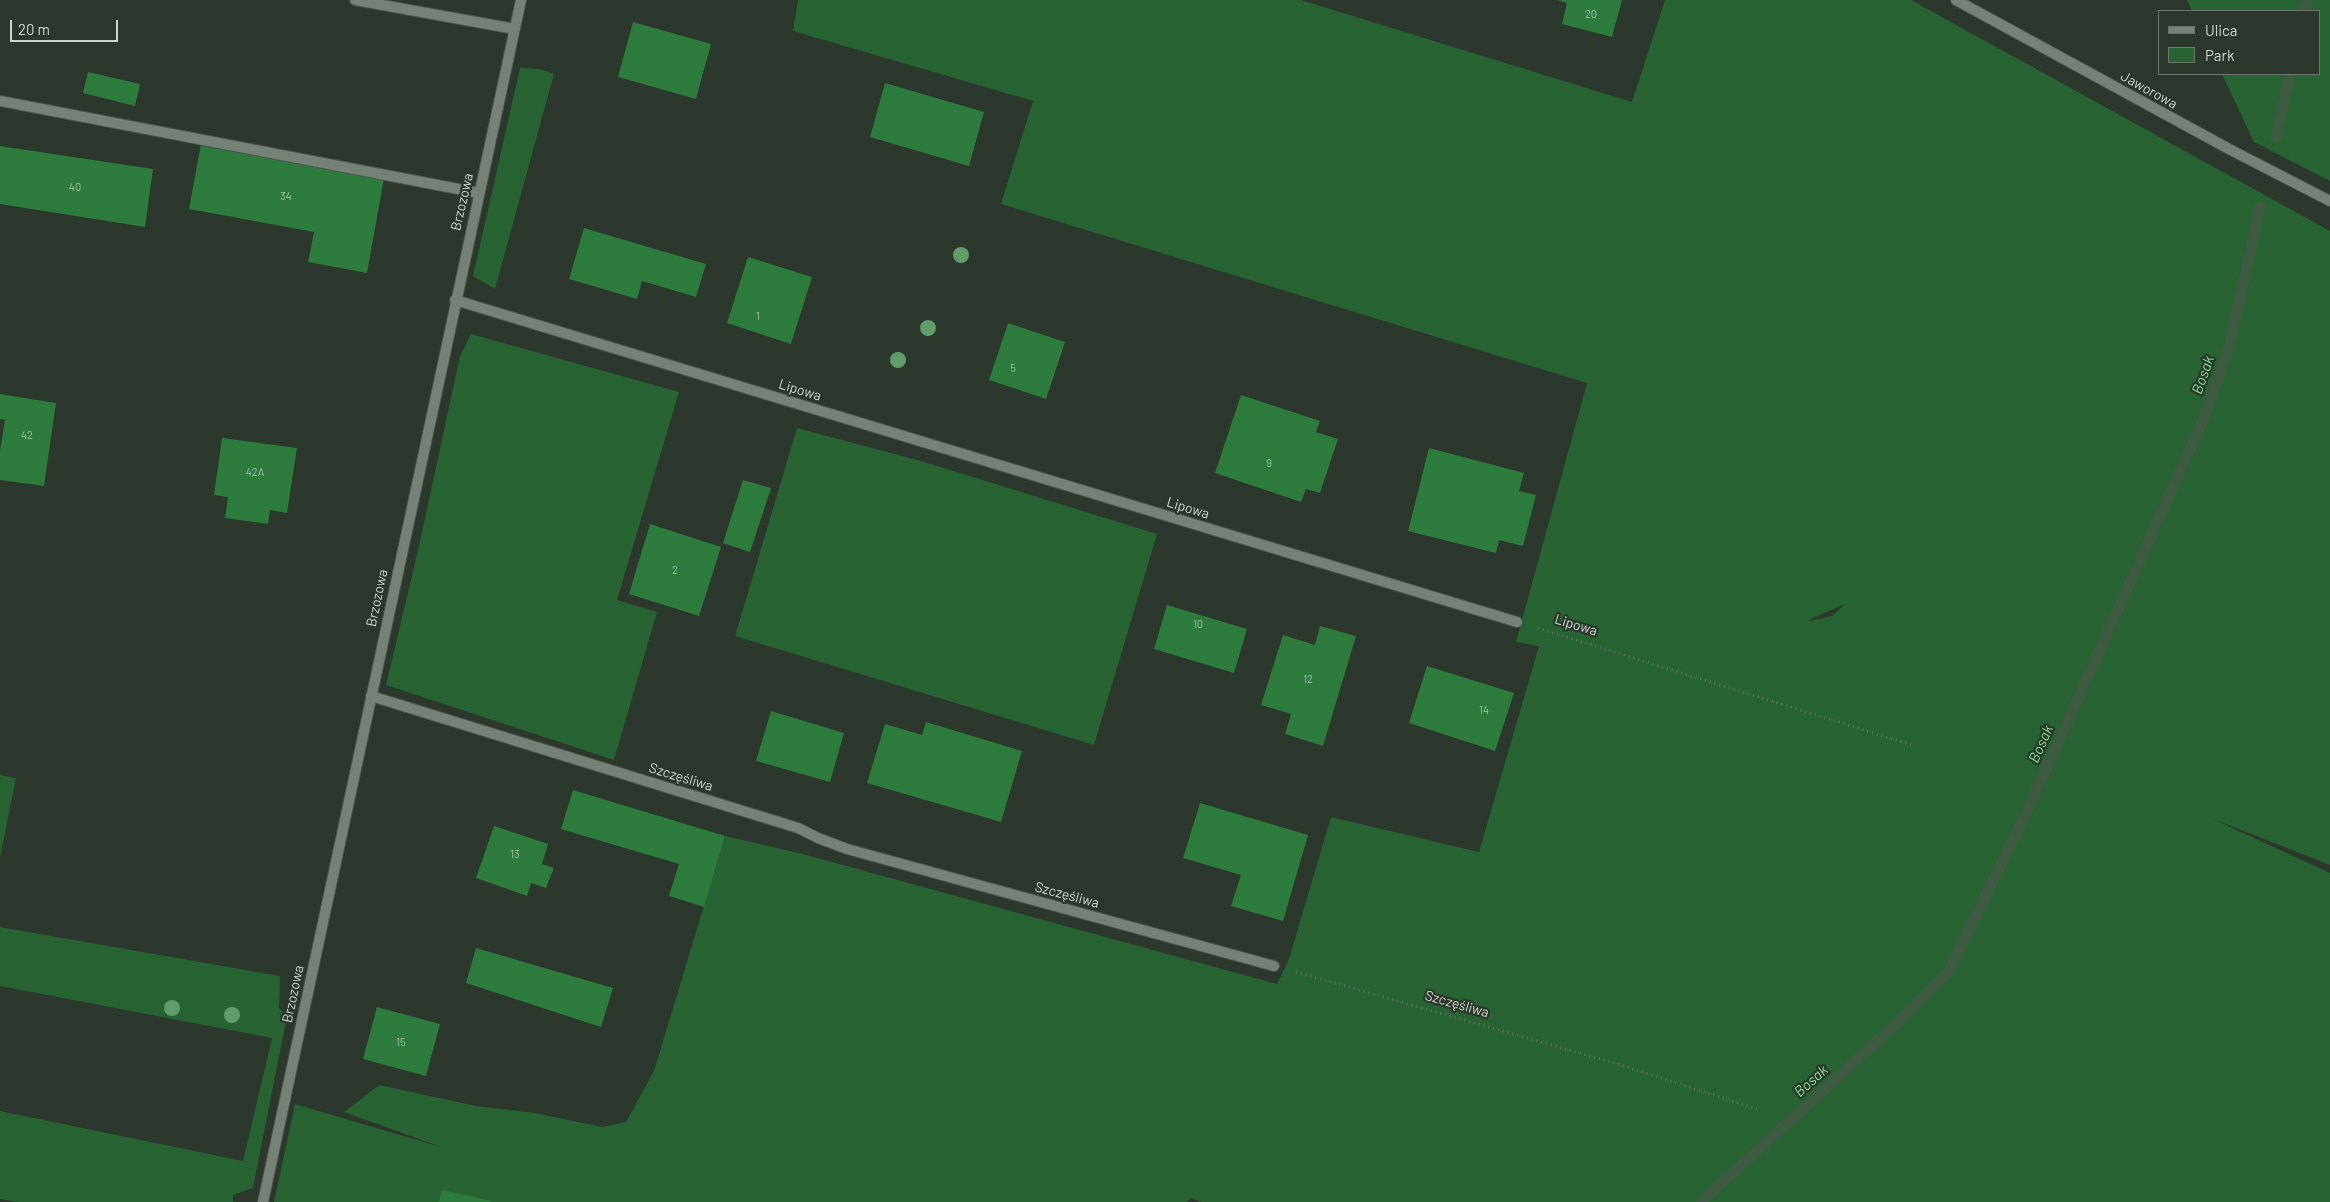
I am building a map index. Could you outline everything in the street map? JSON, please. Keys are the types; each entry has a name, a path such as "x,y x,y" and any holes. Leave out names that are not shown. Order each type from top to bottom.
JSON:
{"street":[{"path":"354,0 515,29"},
{"name":"Brzozowa","path":"263,1202 455,300 521,0"},
{"name":"Jaworowa","path":"1956,0 2330,201"},
{"path":"0,101 478,193"},
{"name":"Lipowa","path":"455,300 1518,622"},
{"name":"Szczęśliwa","path":"371,696 798,828 846,849 1274,966"}],"path":[{"name":"Lipowa","path":"1518,622 1912,745"},
{"name":"Szczęśliwa","path":"1274,966 1618,1064 1760,1110"}],"green space":[{"path":"798,0 1301,0 1632,102 1665,0 1911,0 2330,231 2330,865 2213,819 2330,873 2330,1202 1201,1202 1191,1198 1187,1202 274,1202 295,1104 441,1147 344,1112 379,1085 476,1106 535,1113 602,1127 626,1122 654,1071 725,836 799,853 1277,984 1289,959 1331,817 1479,852 1539,646 1516,642 1587,383 1001,204 1033,101 793,31","holes":["1845,604 1832,616 1809,621"]},
{"path":"2187,0 2330,0 2330,181 2254,142 2222,75 2320,75 2320,10 2192,10"},
{"path":"520,68 540,69 554,74 495,289 473,276"},
{"path":"471,334 679,392 617,600 657,612 614,760 386,685 419,546 460,356"},
{"path":"797,428 921,461 1157,534 1094,745 735,636"},
{"path":"0,775 16,778 0,858"},
{"path":"0,927 280,976 279,1008 287,1016 253,1188 233,1195 233,1202 17,1202 0,1199 0,1111 243,1161 272,1038 0,986"}],"building":[{"path":"1557,0 1622,0 1612,37 1562,24 1567,3"},
{"path":"633,22 711,44 696,99 618,77"},
{"path":"88,72 140,84 135,106 83,93"},
{"path":"885,83 984,112 969,166 870,137"},
{"path":"201,144 384,178 367,273 308,262 314,232 189,209"},
{"path":"0,146 153,169 145,227 0,204"},
{"path":"584,228 706,264 696,297 642,281 637,299 569,279"},
{"path":"748,257 812,277 791,344 727,323"},
{"path":"1008,323 1065,342 1046,399 989,380"},
{"path":"0,394 56,403 44,486 0,480 0,451 5,420 0,419"},
{"path":"1241,395 1320,421 1316,432 1338,439 1320,493 1306,489 1301,502 1215,473"},
{"path":"222,438 297,448 287,513 270,510 268,524 225,518 228,497 214,495"},
{"path":"1429,448 1524,473 1519,491 1536,495 1523,546 1499,540 1496,553 1408,531"},
{"path":"743,480 771,488 750,552 723,543"},
{"path":"650,524 721,547 699,616 629,594"},
{"path":"1167,605 1247,629 1234,673 1154,649"},
{"path":"1320,626 1356,636 1323,746 1285,734 1291,714 1261,705 1283,635 1315,645"},
{"path":"1427,666 1514,693 1495,751 1409,723"},
{"path":"771,711 844,733 830,782 756,761"},
{"path":"926,722 1022,751 1001,822 867,783 885,724 922,735"},
{"path":"573,790 725,836 704,907 669,896 679,864 561,829"},
{"path":"1200,803 1308,835 1283,921 1231,906 1241,875 1183,858"},
{"path":"494,826 548,844 542,864 554,868 546,888 531,883 527,896 476,878"},
{"path":"476,948 613,988 601,1027 466,983"},
{"path":"377,1007 440,1024 426,1076 363,1059"},
{"path":"442,1190 492,1201 439,1202"}],"waterway":[{"name":"Bosak","path":"2304,10 2307,0"},
{"name":"Bosak","path":"2276,137 2290,75"},
{"name":"Bosak","path":"1701,1202 1909,1012 1949,971 2030,805 2205,416 2230,344 2260,207"}]}
